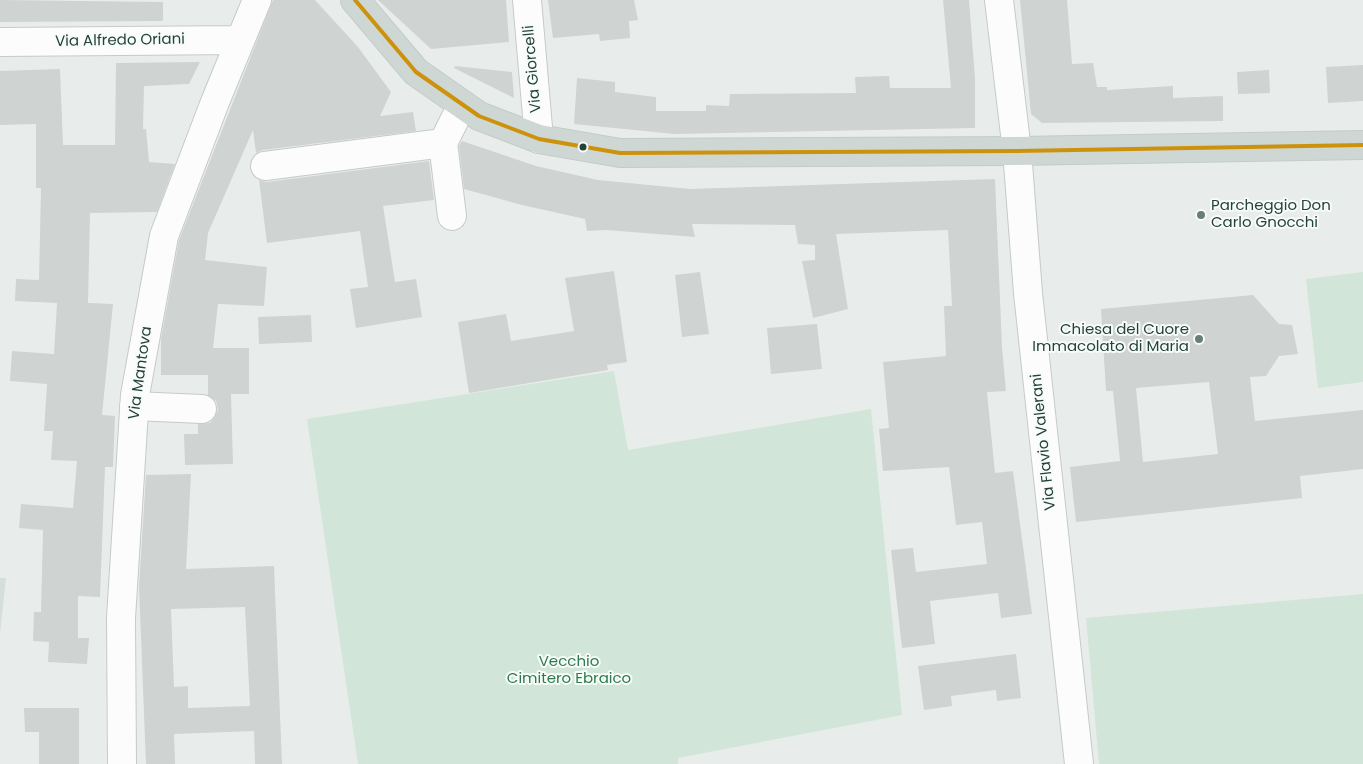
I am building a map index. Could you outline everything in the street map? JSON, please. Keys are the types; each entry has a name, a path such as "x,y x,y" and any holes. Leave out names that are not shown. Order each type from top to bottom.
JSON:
{"main road":[{"path":"355,0 416,72 479,116 539,139 620,153 1363,145"}],"street":[{"name":"Via Mantova","path":"122,764 121,618 134,406 164,236 239,40 257,0"},
{"name":"Via Giorcelli","path":"527,0 539,139"},
{"name":"Via Flavio Valerani","path":"999,0 1017,150 1028,293 1079,764"},
{"name":"Via Alfredo Oriani","path":"0,42 239,40"},
{"path":"452,216 443,143 462,104"},
{"path":"265,166 443,143"},
{"path":"134,406 202,409"}],"shaded area":[{"path":"0,578 6,578 0,634"}],"green space":[{"path":"1363,272 1363,382 1318,388 1306,279"},
{"name":"Vecchio Cimitero Ebraico","path":"614,371 628,450 871,409 902,715 678,758 678,764 358,764 307,419"},
{"path":"1363,594 1363,764 1099,764 1086,618"}],"building":[{"path":"0,0 163,2 163,21 0,22"},
{"path":"273,0 315,0 358,47 391,92 380,116 413,112 416,131 263,150 256,153 253,130 208,233 205,260 267,267 264,306 218,304 213,348 249,348 249,394 231,394 233,464 185,465 184,434 198,434 198,424 210,423 218,409 216,401 208,395 208,375 161,375 161,339 179,240"},
{"path":"378,0 506,0 509,42 431,49"},
{"path":"548,0 634,0 638,20 629,21 630,38 600,41 599,34 553,38"},
{"path":"943,0 969,0 975,78 975,128 674,134 574,124 577,78 615,82 615,92 656,97 656,111 706,111 706,105 729,106 730,94 856,93 855,77 889,76 890,88 951,88"},
{"path":"1020,0 1067,0 1072,64 1093,63 1097,87 1107,87 1107,90 1173,86 1173,98 1223,96 1223,121 1042,123 1031,114"},
{"path":"200,62 189,84 144,86 143,129 146,129 149,162 175,164 157,212 90,213 88,303 113,304 102,415 115,416 113,467 105,467 100,597 78,596 78,638 89,638 87,664 48,662 49,642 33,641 34,612 41,612 43,530 19,528 21,504 73,508 77,461 51,460 53,431 44,431 47,384 10,381 12,351 54,354 57,303 15,301 16,279 39,280 41,188 36,188 36,124 0,125 0,71 60,69 63,145 115,145 116,63"},
{"path":"1363,65 1363,101 1328,103 1326,67"},
{"path":"455,66 512,72 514,98 454,68"},
{"path":"1269,70 1270,93 1238,94 1237,72"},
{"path":"462,141 536,166 598,180 690,189 995,179 1002,347 1006,391 987,392 995,473 1013,471 1032,614 1001,618 998,593 930,601 935,644 902,648 891,550 913,548 916,572 987,564 982,522 956,525 949,467 883,471 879,429 889,428 883,362 946,356 944,306 952,306 948,230 836,234 848,309 813,318 802,261 815,260 815,245 798,244 795,225 692,224 695,237 606,230 587,231 585,219 522,205 464,189 459,146"},
{"path":"429,161 434,200 383,206 395,282 416,279 422,317 356,328 350,289 368,287 360,231 267,243 259,180 267,182"},
{"path":"614,271 627,362 607,365 608,370 469,393 458,322 506,314 511,341 574,331 565,278"},
{"path":"700,272 709,334 682,337 675,275"},
{"path":"1253,295 1279,324 1292,325 1298,354 1279,356 1266,376 1250,377 1255,421 1363,410 1363,469 1300,476 1302,498 1076,522 1070,467 1120,461 1113,391 1106,391 1101,309","holes":["1209,382 1218,454 1143,462 1136,388"]},
{"path":"311,315 312,342 259,344 258,317"},
{"path":"817,324 822,369 771,374 767,328"},
{"path":"191,474 186,569 274,566 282,764 255,764 254,731 174,734 175,764 146,764 139,587 146,475","holes":["245,607 250,706 188,708 188,686 174,687 171,609"]},
{"path":"1016,654 1021,698 997,701 996,690 951,696 952,706 924,710 918,666"},
{"path":"24,708 79,708 79,764 39,764 39,732 25,732"}],"transit line":[{"path":"355,0 416,72 479,116 539,139 620,153 1017,151 1363,145"}],"place":[{"name":"Parcheggio Don Carlo Gnocchi","path":"1201,215"},
{"name":"Chiesa del Cuore Immacolato di Maria","path":"1199,339"}]}
